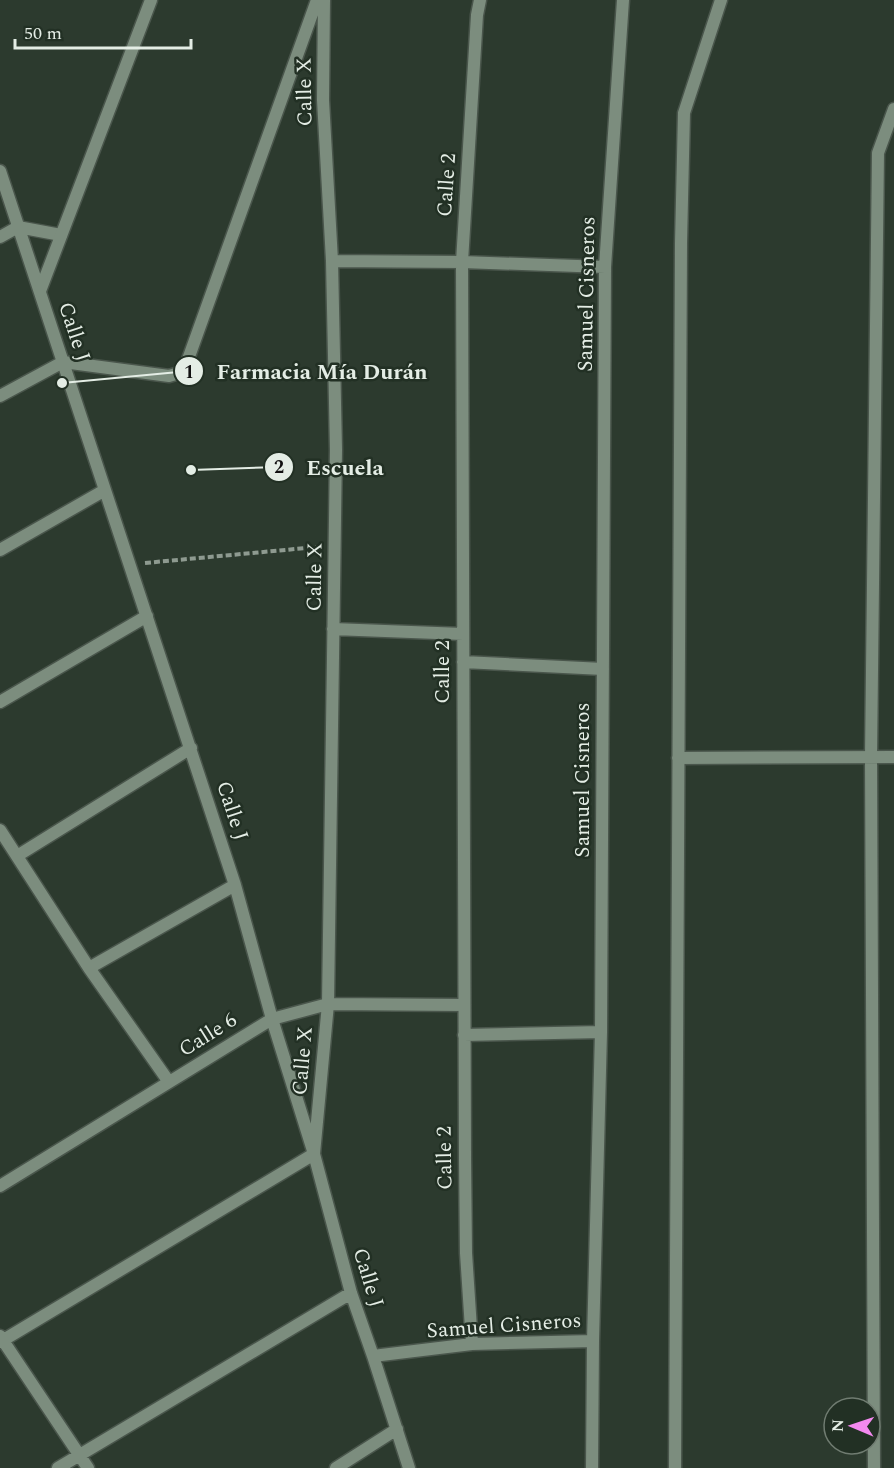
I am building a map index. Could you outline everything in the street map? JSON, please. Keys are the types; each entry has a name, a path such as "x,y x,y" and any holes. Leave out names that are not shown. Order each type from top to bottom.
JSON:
{"street":[{"path":"40,291 151,0"},
{"path":"0,396 63,362 169,376 179,373 186,365 317,0"},
{"name":"Calle X","path":"314,1154 328,1004 336,450 332,261 323,100 324,0"},
{"name":"Calle 2","path":"472,1344 466,1253 462,262 477,15 480,0"},
{"name":"Samuel Cisneros","path":"374,1356 472,1344 592,1341 601,1032 605,267 623,0"},
{"path":"675,1468 681,243 684,113 721,0"},
{"path":"874,1468 871,757 879,153 894,108"},
{"name":"Calle J","path":"0,171 236,885 272,1019 314,1154 351,1293 374,1356 409,1468"},
{"path":"0,237 18,226 61,236"},
{"path":"332,261 462,262 605,267"},
{"path":"0,550 105,490"},
{"path":"0,702 147,616"},
{"path":"333,629 463,634"},
{"path":"463,662 603,669"},
{"path":"17,855 190,748"},
{"path":"678,758 894,757"},
{"path":"0,830 89,968 169,1082"},
{"path":"89,968 236,885"},
{"name":"Calle 6","path":"0,1186 272,1019 328,1004 464,1005"},
{"path":"464,1035 601,1032"},
{"path":"88,1468 1,1340 314,1154"},
{"path":"58,1468 351,1293"},
{"path":"592,1341 592,1468"},
{"path":"336,1468 397,1430"}],"path":[{"path":"130,565 335,545"}],"place":[{"name":"Farmacia Mía Durán","path":"62,383"},
{"name":"Escuela","path":"191,470"}]}
